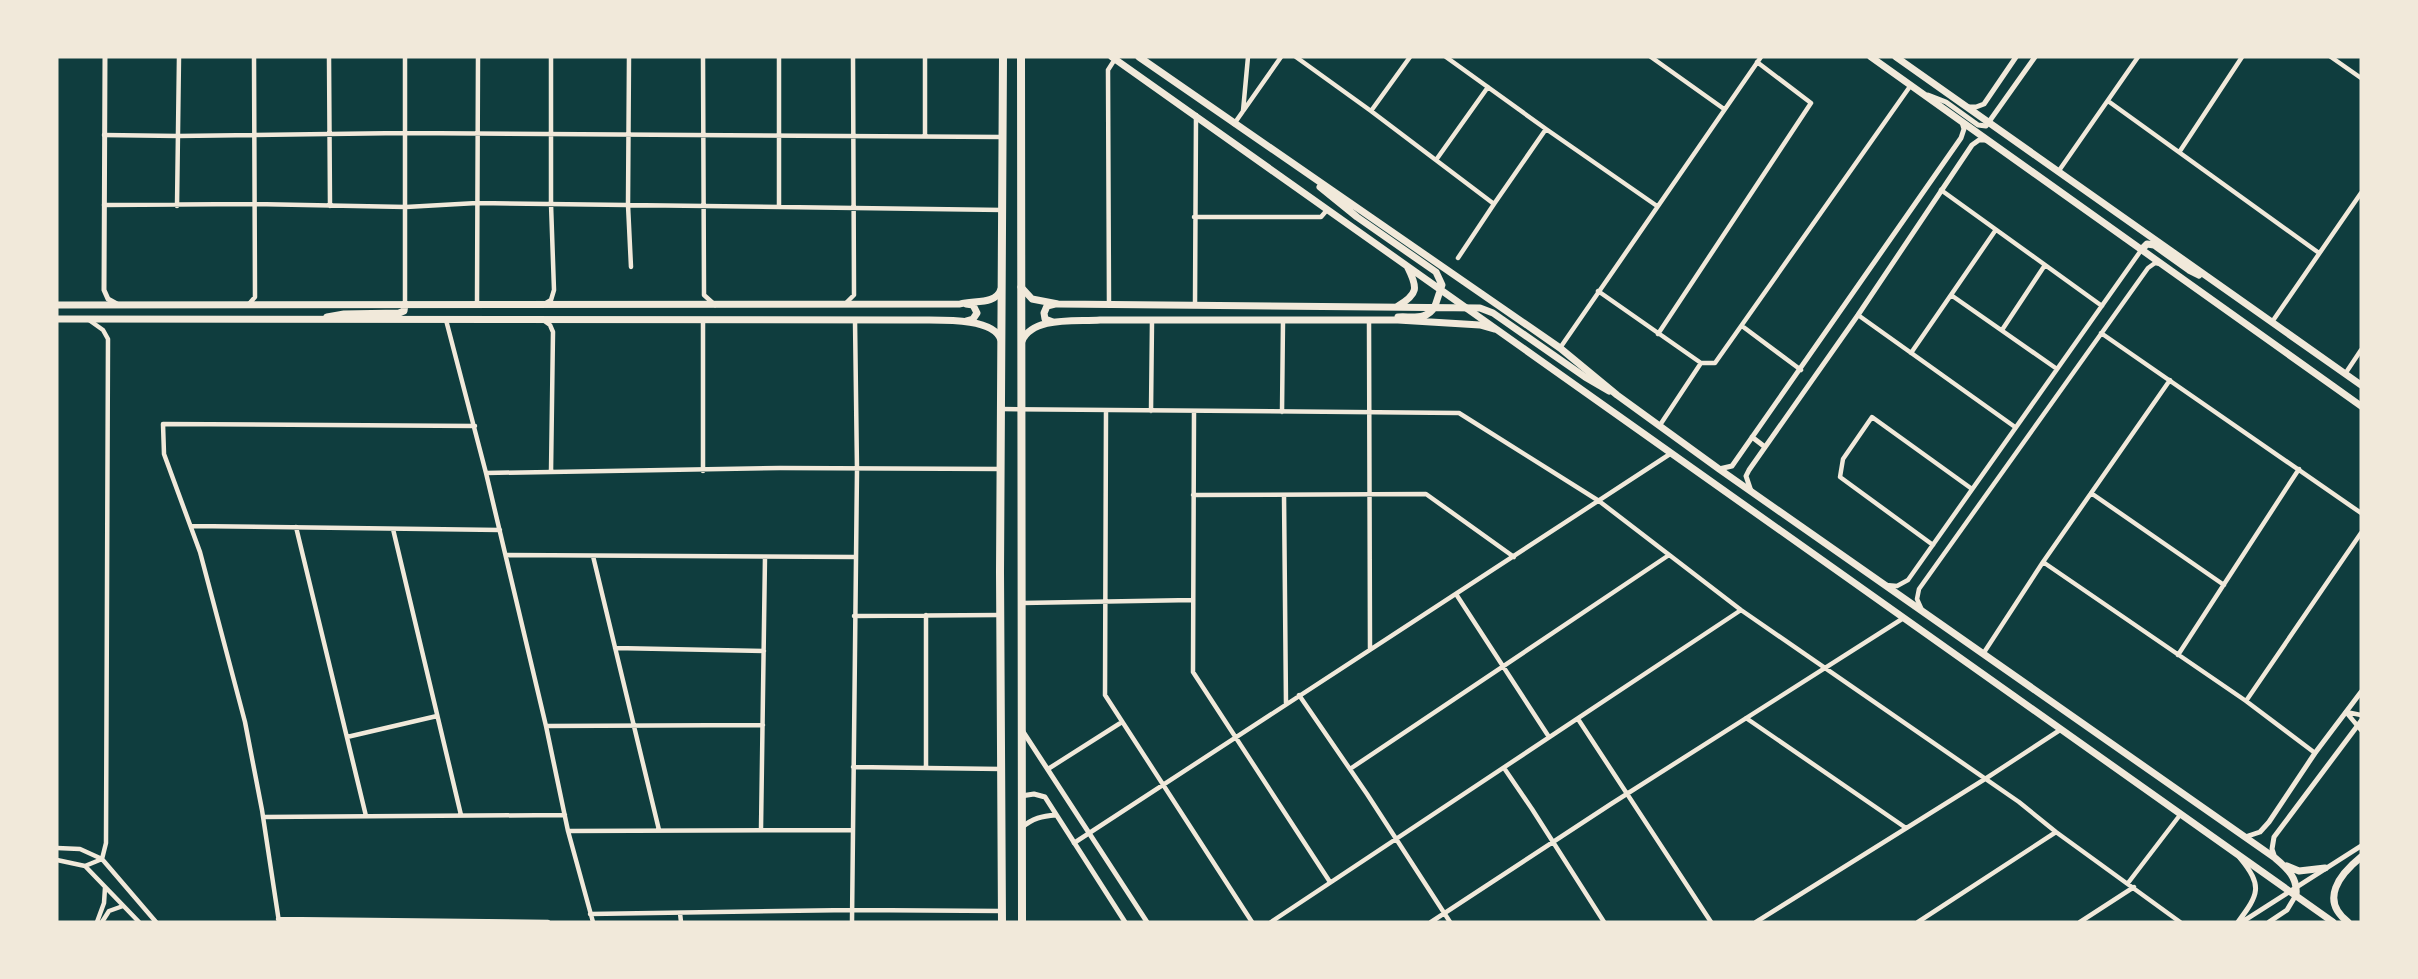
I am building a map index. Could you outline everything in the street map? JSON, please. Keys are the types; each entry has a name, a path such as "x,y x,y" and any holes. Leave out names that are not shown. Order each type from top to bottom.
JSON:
{"highway":[{"path":"1002,922 1000,615 1003,57"},
{"path":"1021,57 1019,346 1022,922"}],"main road":[{"path":"1139,57 1289,163 1357,206 1560,348 1617,395 1719,469 2275,858 2291,874 2294,890"},
{"path":"1871,57 2361,406"},
{"path":"1896,57 2361,385"},
{"path":"1113,58 1902,619 2237,855 2294,890 2333,922"},
{"path":"1019,346 1024,335 1031,329 1056,323 1369,321 1399,316 1424,317 1431,314 1441,290 1441,280 1436,272 1357,217 1289,163"},
{"path":"2142,249 2147,244 2154,245 2189,270 2212,280"},
{"path":"1398,306 1415,290 1415,281 1407,266"},
{"path":"1020,285 1032,299 1058,304 1480,308 1493,313 1585,377 1617,395"},
{"path":"960,304 992,300 1000,294 1002,286"},
{"path":"309,320 344,314 399,313 404,311 405,304"},
{"path":"57,305 970,304 976,310 975,317 961,321"},
{"path":"1056,323 1048,321 1044,313 1047,306 1058,304"},
{"path":"57,319 961,321 979,324 994,330 1000,337 1002,345"},
{"path":"1380,320 1471,324 1497,330"},
{"path":"2348,922 2338,911 2334,894 2335,886 2346,869 2361,857"},
{"path":"2284,865 2299,871 2325,868"}],"street":[{"path":"105,57 104,290 108,299 119,305"},
{"path":"177,206 179,57"},
{"path":"247,306 255,297 254,57"},
{"path":"329,57 330,206"},
{"path":"405,57 405,304"},
{"path":"477,305 478,57"},
{"path":"542,305 550,300 554,290 550,135 551,57"},
{"path":"629,57 630,267"},
{"path":"703,57 704,295 715,305"},
{"path":"779,57 779,207"},
{"path":"845,305 854,296 853,57"},
{"path":"925,57 925,136"},
{"path":"1243,112 1248,57"},
{"path":"1234,124 1281,57"},
{"path":"1296,57 1494,204"},
{"path":"1371,111 1410,57"},
{"path":"1446,57 1657,206"},
{"path":"1651,57 1724,109"},
{"path":"1966,106 1976,107 1984,104 2016,57"},
{"path":"1923,93 1946,102 1980,126 1986,126 2035,57"},
{"path":"2058,172 2138,57"},
{"path":"2180,151 2242,57"},
{"path":"2331,57 2361,78"},
{"path":"1109,305 1108,69 1113,58"},
{"path":"1560,348 1759,59 1811,103 1658,334"},
{"path":"1598,291 1701,363 1715,363 1911,85"},
{"path":"1436,160 1488,87"},
{"path":"2108,101 2319,252"},
{"path":"1195,305 1196,115"},
{"path":"1719,469 1732,466 1801,370 1963,134 1961,121"},
{"path":"1458,258 1546,129"},
{"path":"104,135 405,133 1002,136"},
{"path":"1750,491 1746,476 1765,447 1858,315 1959,163 1976,142 1989,141"},
{"path":"1949,155 1959,163"},
{"path":"1941,190 2102,306"},
{"path":"2272,322 2361,194"},
{"path":"104,205 254,204 406,207 477,203 1003,210"},
{"path":"1194,217 1321,217 1327,210"},
{"path":"1911,353 1995,231"},
{"path":"1886,585 1897,586 1908,580 2142,249"},
{"path":"1922,611 1917,599 1919,589 2148,268 2155,263 2166,265"},
{"path":"2002,330 2045,265"},
{"path":"1951,295 2057,369"},
{"path":"1858,315 2015,427"},
{"path":"86,319 103,330 108,339 106,843 102,859"},
{"path":"446,320 500,530 568,831 592,922"},
{"path":"542,320 552,328 553,337 551,472"},
{"path":"852,922 857,470 855,320"},
{"path":"703,471 704,321"},
{"path":"1151,411 1152,321"},
{"path":"1282,321 1282,412"},
{"path":"1369,321 1370,649"},
{"path":"1742,326 1801,370"},
{"path":"2101,333 2361,513"},
{"path":"2345,374 2361,350"},
{"path":"1660,425 1701,363"},
{"path":"1983,654 2043,562 2170,380"},
{"path":"1001,409 1459,413 1599,501 1741,610 2019,802 2056,832 2180,922"},
{"path":"1106,411 1105,695 1161,785 1252,922"},
{"path":"1194,412 1193,672 1330,882"},
{"path":"1933,545 1840,477 1843,459 1872,417 1972,489"},
{"path":"474,426 162,424 161,433 164,454 200,552 245,722 278,921 548,922"},
{"path":"1752,437 1765,447"},
{"path":"1074,843 1670,454"},
{"path":"486,473 780,468 1001,469"},
{"path":"2178,655 2299,469"},
{"path":"2091,493 2224,585"},
{"path":"1193,495 1426,494 1514,557"},
{"path":"1284,495 1286,704"},
{"path":"190,526 500,530"},
{"path":"296,528 366,816"},
{"path":"393,529 460,815"},
{"path":"2246,701 2361,532"},
{"path":"506,555 855,557"},
{"path":"1350,769 1669,555"},
{"path":"593,556 659,830"},
{"path":"761,829 765,557"},
{"path":"2043,562 2246,701 2314,753"},
{"path":"1456,594 1550,737"},
{"path":"1021,603 1193,600"},
{"path":"1271,922 1741,610"},
{"path":"926,615 926,768"},
{"path":"854,616 1000,615"},
{"path":"1431,922 1902,619"},
{"path":"615,648 764,651"},
{"path":"2245,837 2260,832 2269,822 2314,753 2361,692"},
{"path":"1299,695 1450,922"},
{"path":"2346,712 2361,715"},
{"path":"2275,858 2272,843 2281,828 2360,726 2346,712"},
{"path":"347,737 437,716"},
{"path":"1746,718 1906,828"},
{"path":"1578,719 1711,922"},
{"path":"1048,769 1122,722"},
{"path":"546,726 763,725"},
{"path":"1021,728 1147,922"},
{"path":"1756,922 2060,730"},
{"path":"853,767 1001,769"},
{"path":"1504,768 1554,842 1603,922"},
{"path":"1021,796 1034,794 1045,797 1125,922"},
{"path":"2128,883 2180,814"},
{"path":"262,817 565,815"},
{"path":"1021,828 1030,820 1041,816 1056,815"},
{"path":"2269,822 2281,828"},
{"path":"568,831 852,830"},
{"path":"1918,922 2056,832"},
{"path":"2240,922 2361,846"},
{"path":"57,848 80,849 102,859 156,922"},
{"path":"2237,855 2253,874 2255,891 2251,905 2240,922"},
{"path":"57,861 85,866 102,859"},
{"path":"85,866 139,922"},
{"path":"2080,922 2134,887"},
{"path":"97,922 104,903 105,888"},
{"path":"2269,922 2287,910 2294,890"},
{"path":"102,922 110,911 123,906"},
{"path":"590,914 852,910 1002,911"},
{"path":"680,913 681,922"}]}
